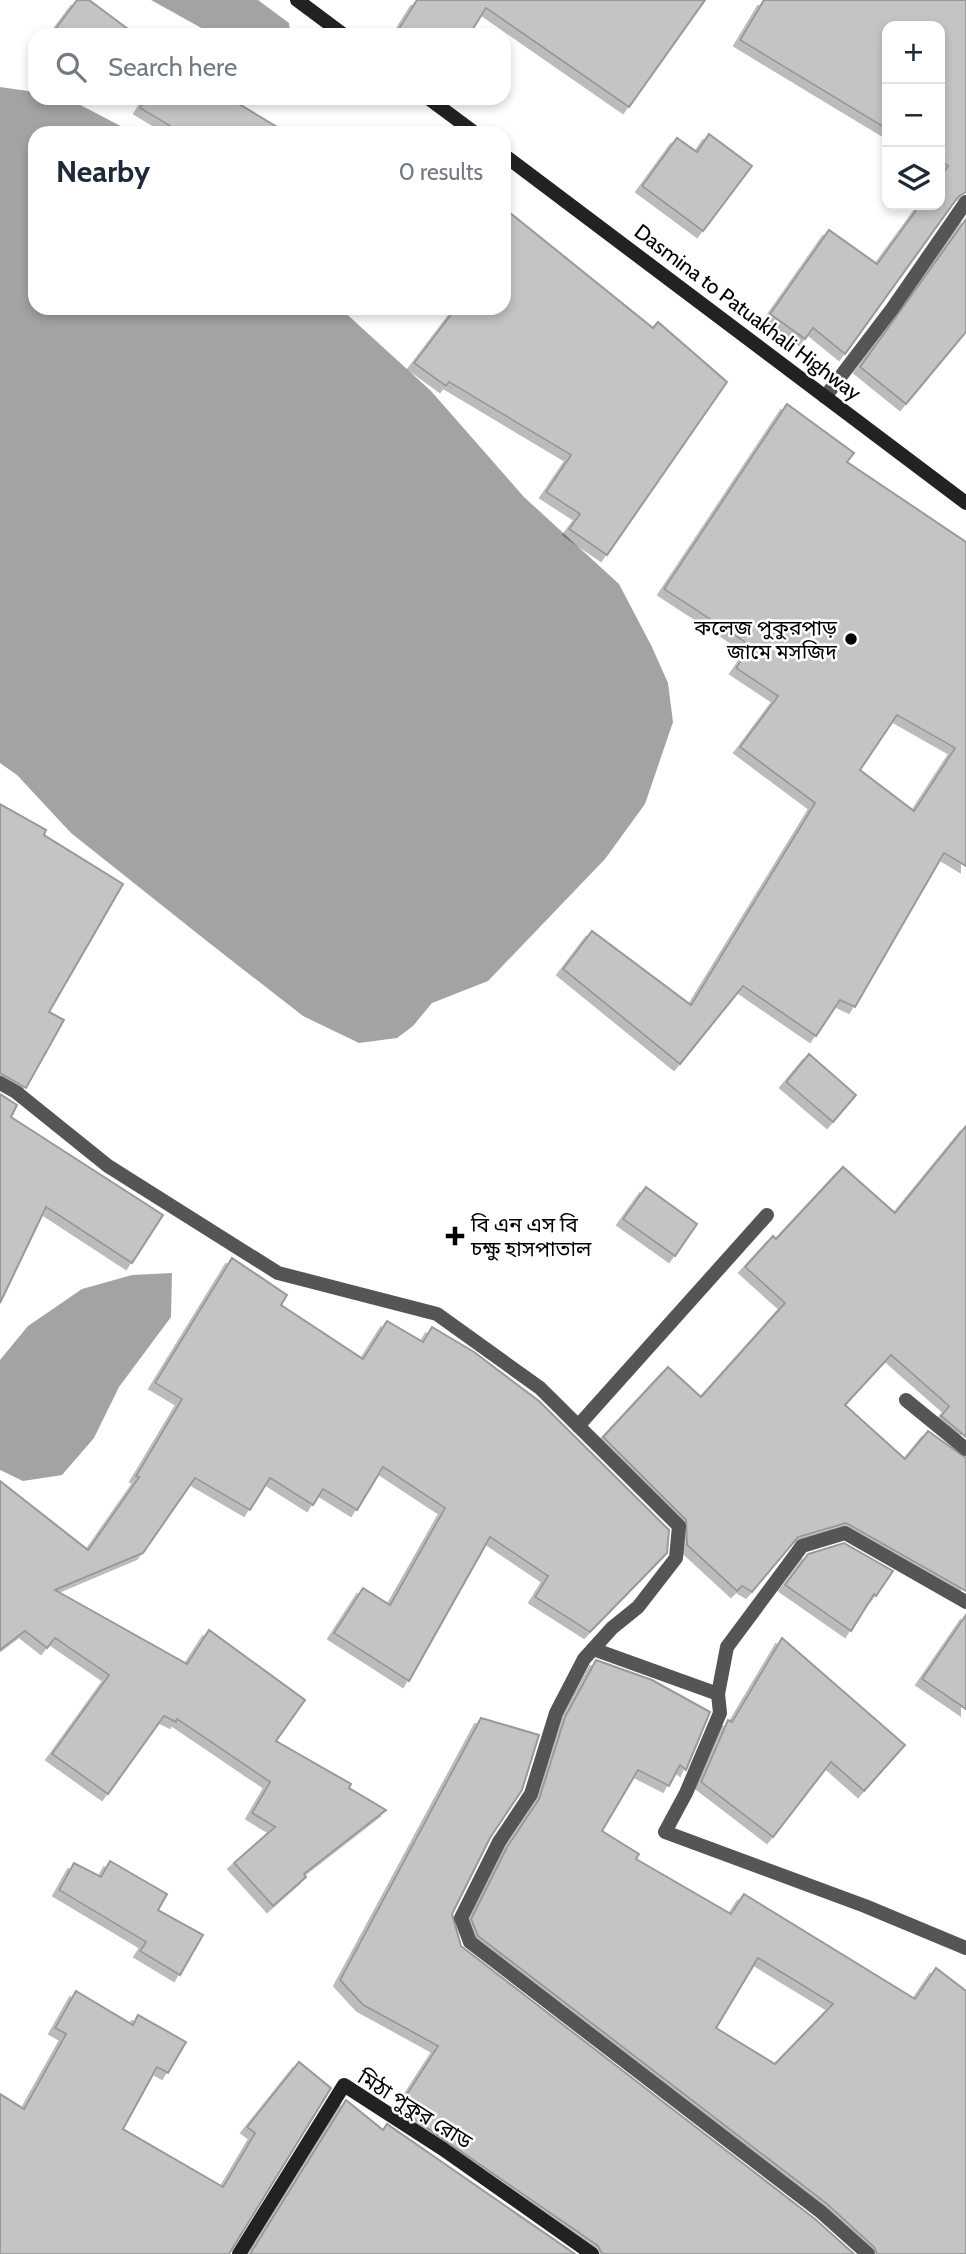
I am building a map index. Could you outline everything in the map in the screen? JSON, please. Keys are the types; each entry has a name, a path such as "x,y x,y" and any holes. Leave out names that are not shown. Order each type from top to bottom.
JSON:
{"street":[{"path":"297,0 335,28"},
{"path":"437,105 466,126"},
{"name":"Dasmina to Patuakhali Highway","path":"511,160 966,503"},
{"path":"825,397 966,202"},
{"path":"0,1083 16,1091 108,1166 278,1273 437,1314 540,1388 679,1527 676,1559 638,1607 612,1628 584,1659 556,1713 531,1794 499,1842 461,1918 470,1942 821,2212 868,2254"},
{"path":"578,1426 767,1215"},
{"path":"906,1399 966,1448"},
{"path":"966,1602 845,1533 803,1546 727,1647 718,1694 720,1713 686,1793 665,1832 865,1906 966,1948"},
{"path":"593,1649 718,1694"},
{"name":"মিঠা পুকুর রোড","path":"239,2254 344,2085 443,2149 592,2254"}],"shaded area":[{"path":"151,0 258,0 289,23 290,28 201,28"},
{"path":"0,87 28,91 28,105 80,105 121,126 28,126 28,315 348,315 431,391 524,497 619,584 668,683 673,722 645,804 605,859 488,981 432,1003 413,1026 397,1038 359,1043 303,1016 208,942 71,833 17,775 0,763"},
{"path":"172,1273 171,1317 119,1387 94,1438 62,1475 23,1481 0,1470 0,1360 28,1326 82,1289 132,1275"}],"building":[{"path":"77,0 89,0 127,28 56,28"},
{"path":"417,0 705,0 629,107 486,8 473,28 399,28"},
{"path":"764,0 966,0 966,192 958,197 845,354 813,328 805,339 770,314 829,230 877,264 916,210 945,210 945,170 948,166 945,164 945,21 882,21 882,126 740,40"},
{"path":"142,105 241,105 275,126 170,126 140,108"},
{"path":"709,134 752,166 703,231 642,186 677,138 697,152"},
{"path":"511,214 653,328 658,322 727,382 607,555 569,529 580,514 546,492 571,455 449,382 446,386 414,363 451,315 511,315"},
{"path":"966,219 966,332 906,404 860,367"},
{"path":"787,404 854,453 847,462 966,542 966,866 944,853 855,1007 840,1000 816,1036 743,986 680,1064 563,969 592,931 691,1005 815,803 740,747 778,696 736,668 751,646 664,589","holes":["897,715 955,748 914,811 860,770"]},
{"path":"0,804 46,830 44,835 123,884 49,1012 64,1020 26,1088 0,1073"},
{"path":"809,1054 856,1095 833,1122 786,1082"},
{"path":"0,1094 17,1105 11,1117 163,1215 132,1263 46,1207 0,1303"},
{"path":"966,1126 966,1437 941,1416 949,1406 891,1355 845,1405 905,1459 928,1431 966,1458 966,1591 846,1523 798,1537 752,1592 742,1586 737,1591 687,1545 686,1520 603,1437 668,1367 701,1397 785,1303 745,1267 773,1236 776,1239 843,1167 895,1213"},
{"path":"646,1187 697,1224 675,1256 623,1219"},
{"path":"232,1258 287,1295 281,1305 363,1359 387,1321 423,1342 432,1327 474,1352 539,1401 669,1530 667,1553 590,1632 535,1597 548,1576 490,1537 409,1681 334,1633 363,1588 390,1605 445,1508 383,1467 357,1510 323,1489 313,1505 270,1478 250,1510 195,1478 143,1553 55,1590 187,1664 209,1630 305,1700 276,1741 351,1784 349,1788 386,1810 304,1874 306,1877 273,1906 234,1863 275,1827 252,1813 270,1782 177,1719 176,1722 164,1716 108,1794 52,1754 109,1675 55,1638 47,1648 25,1631 0,1650 0,1481 88,1550 139,1477 136,1476 182,1399 155,1383"},
{"path":"844,1543 893,1571 876,1596 874,1594 851,1631 785,1585 808,1554"},
{"path":"966,1615 966,1709 922,1679"},
{"path":"782,1638 905,1745 864,1791 831,1762 773,1837 701,1782 728,1720 732,1722"},
{"path":"596,1660 652,1680 710,1712 686,1770 680,1765 669,1786 638,1770 602,1831 639,1854 636,1859 731,1914 744,1894 915,1999 936,1968 966,1991 966,2254 877,2254 874,2247 827,2204 478,1936 471,1919 507,1847 539,1799 565,1717","holes":["758,1958 833,2004 775,2064 716,2028"]},
{"path":"481,1718 539,1735 522,1790 490,1838 452,1914 461,1946 815,2219 854,2254 602,2254 598,2246 398,2108 438,2046 363,2005 340,1980"},
{"path":"110,1861 167,1894 158,1910 203,1935 180,1975 140,1951 146,1942 59,1890 74,1863 101,1877"},
{"path":"76,1991 133,2025 138,2015 186,2042 168,2073 157,2067 123,2129 223,2187 255,2133 247,2127 299,2062 331,2088 229,2254 0,2254 0,2094 24,2109 66,2034 55,2028"},
{"path":"346,2100 383,2130 387,2124 575,2254 250,2254"}],"place":[{"name":"কলেজ পুকুরপাড় জামে মসজিদ","path":"851,639"},
{"name":"বি এন এস বি চক্ষু হাসপাতাল","path":"455,1236"}]}
